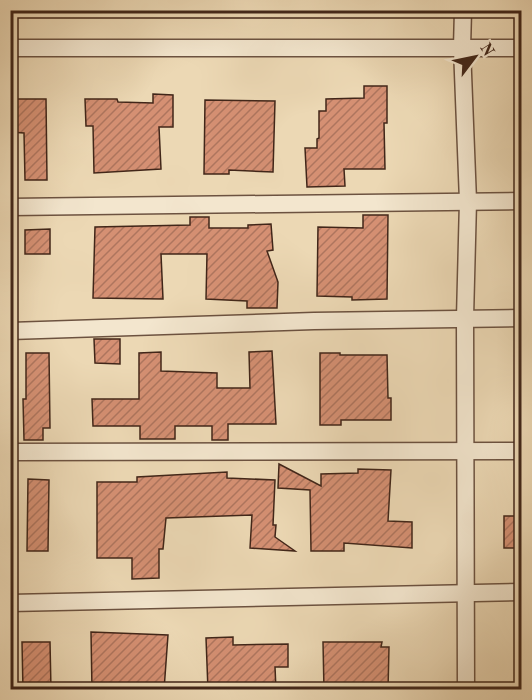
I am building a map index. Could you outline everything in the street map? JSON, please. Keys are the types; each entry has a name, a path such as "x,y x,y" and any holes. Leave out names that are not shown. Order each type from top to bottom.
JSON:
{"street":[{"path":"463,10 462,48 468,201 465,318 466,690"},
{"path":"10,48 522,48"},
{"path":"10,207 522,201"},
{"path":"10,331 522,318"},
{"path":"10,452 522,451"},
{"path":"10,603 522,592"}],"building":[{"path":"364,86 387,86 387,123 384,123 385,169 344,169 345,186 307,187 305,148 317,148 319,111 326,111 326,99 364,98"},
{"path":"153,94 173,95 173,127 159,127 161,169 94,173 93,126 86,126 85,99 117,99 118,102 153,103"},
{"path":"10,99 46,99 47,180 25,180 24,133 10,132"},
{"path":"205,100 275,101 273,172 229,170 229,174 204,174"},
{"path":"363,215 388,215 387,299 352,300 352,297 317,296 318,227 363,228"},
{"path":"190,217 209,217 209,228 248,228 248,225 271,224 273,250 267,251 278,282 277,308 247,308 247,301 206,299 207,254 161,254 163,299 93,298 95,227 190,225"},
{"path":"50,229 50,254 25,254 25,230"},
{"path":"94,339 120,339 120,364 95,363"},
{"path":"272,351 276,424 228,424 228,440 212,440 212,426 175,426 175,439 140,439 140,426 93,426 92,399 139,399 139,353 161,352 161,371 217,373 217,388 250,388 249,352"},
{"path":"26,353 49,353 50,428 43,428 43,440 24,440 23,399 26,399"},
{"path":"320,353 387,355 391,420 341,420 341,425 320,425"},
{"path":"279,464 321,486 321,474 358,473 358,469 391,470 388,521 412,522 412,548 344,543 344,551 311,551 310,490 278,488"},
{"path":"227,472 227,478 275,480 273,525 276,525 275,537 295,551 250,548 252,515 166,518 163,549 159,549 159,578 132,579 132,558 97,558 97,482 137,482 137,477"},
{"path":"28,479 49,480 48,551 27,551"},
{"path":"504,516 522,516 522,548 504,548"},
{"path":"91,632 168,635 164,690 92,690"},
{"path":"233,637 233,645 288,644 288,667 275,667 276,690 208,690 206,638"},
{"path":"22,642 50,642 51,690 23,690"},
{"path":"323,642 382,642 381,647 389,647 388,690 324,690"}]}
